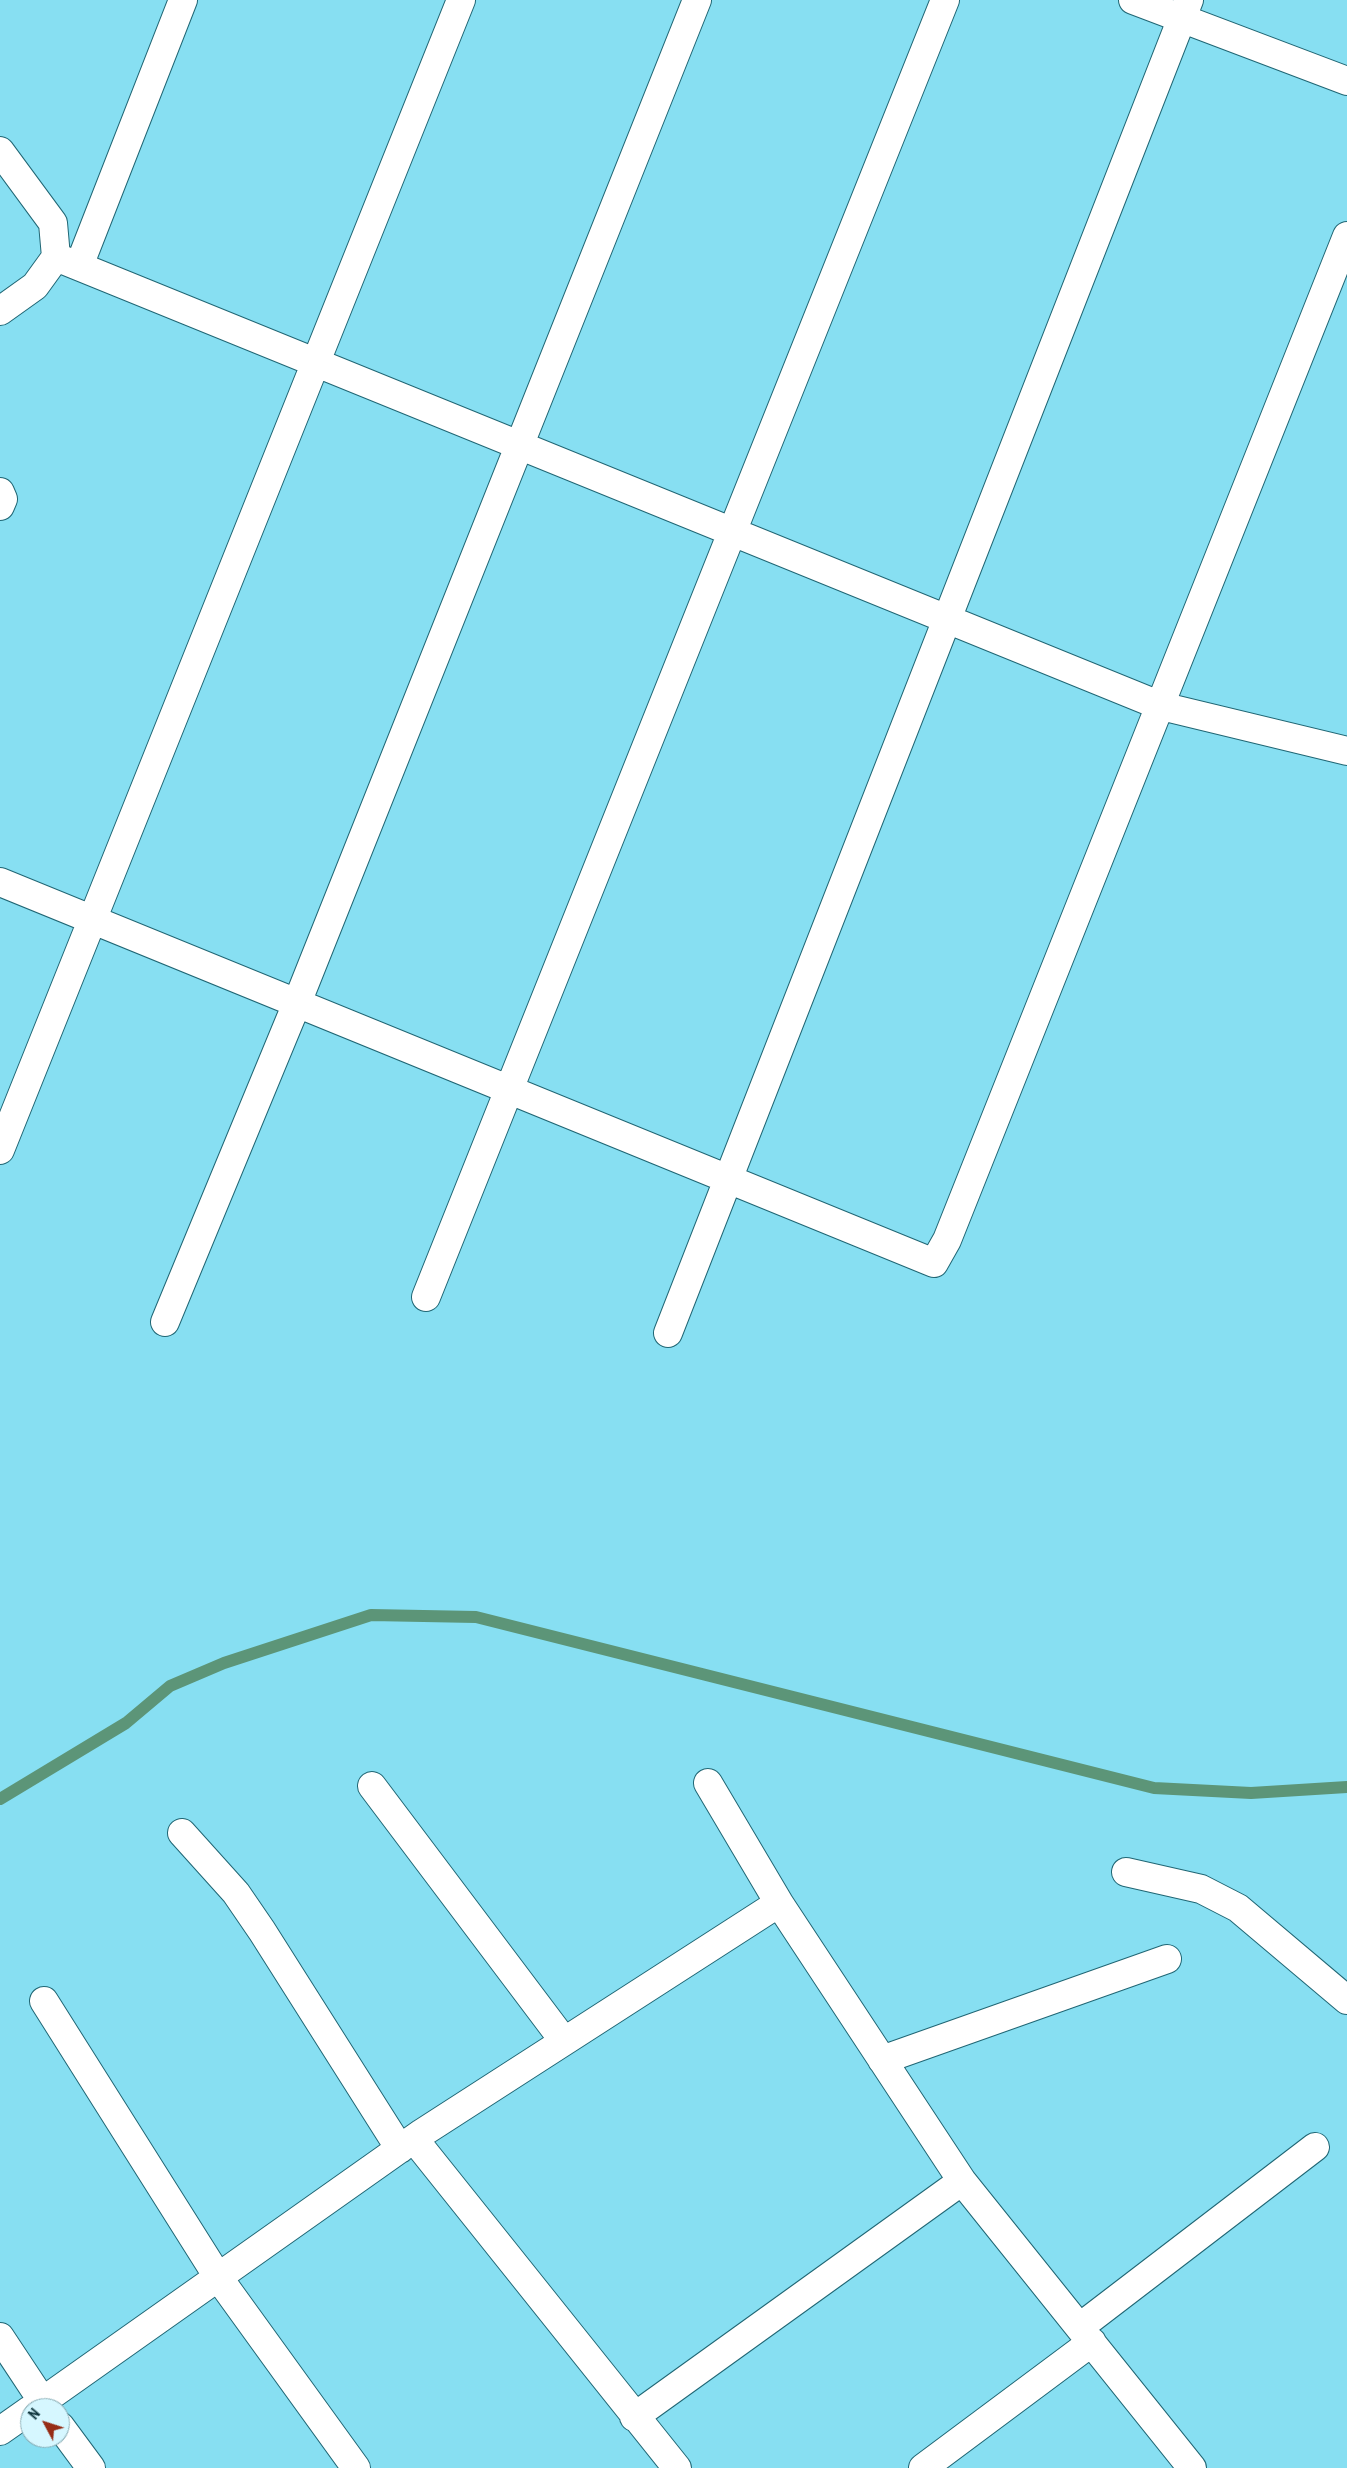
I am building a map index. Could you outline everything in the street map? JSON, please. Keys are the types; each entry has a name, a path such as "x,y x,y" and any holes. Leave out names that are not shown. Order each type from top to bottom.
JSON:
{"street":[{"path":"0,311 68,262 183,0"},
{"path":"0,1150 461,0"},
{"path":"165,1322 297,1003 697,0"},
{"path":"426,1297 945,0"},
{"path":"1133,0 1186,9 1347,81"},
{"path":"668,1333 730,1180 1186,9"},
{"path":"0,151 52,222 68,262 1160,706 1347,751"},
{"path":"0,882 934,1264 947,1240 1347,236"},
{"path":"0,492 3,499 0,506"},
{"path":"708,1783 779,1902 962,2181 1192,2468"},
{"path":"372,1786 564,2041"},
{"path":"182,1833 241,1901 407,2144 677,2468"},
{"path":"1126,1872 1201,1889 1238,1908 1347,2000"},
{"path":"50,2398 218,2276 407,2144 779,1902"},
{"path":"882,2060 1167,1959"},
{"path":"44,2001 218,2276 356,2468"},
{"path":"924,2468 1315,2147"},
{"path":"634,2416 962,2181"},
{"path":"0,2337 33,2398"},
{"path":"0,2431 20,2418"},
{"path":"70,2440 91,2468"}],"waterway":[{"path":"0,1799 126,1723 170,1686 224,1663 371,1615 476,1617 1154,1788 1251,1793 1347,1787"}]}
